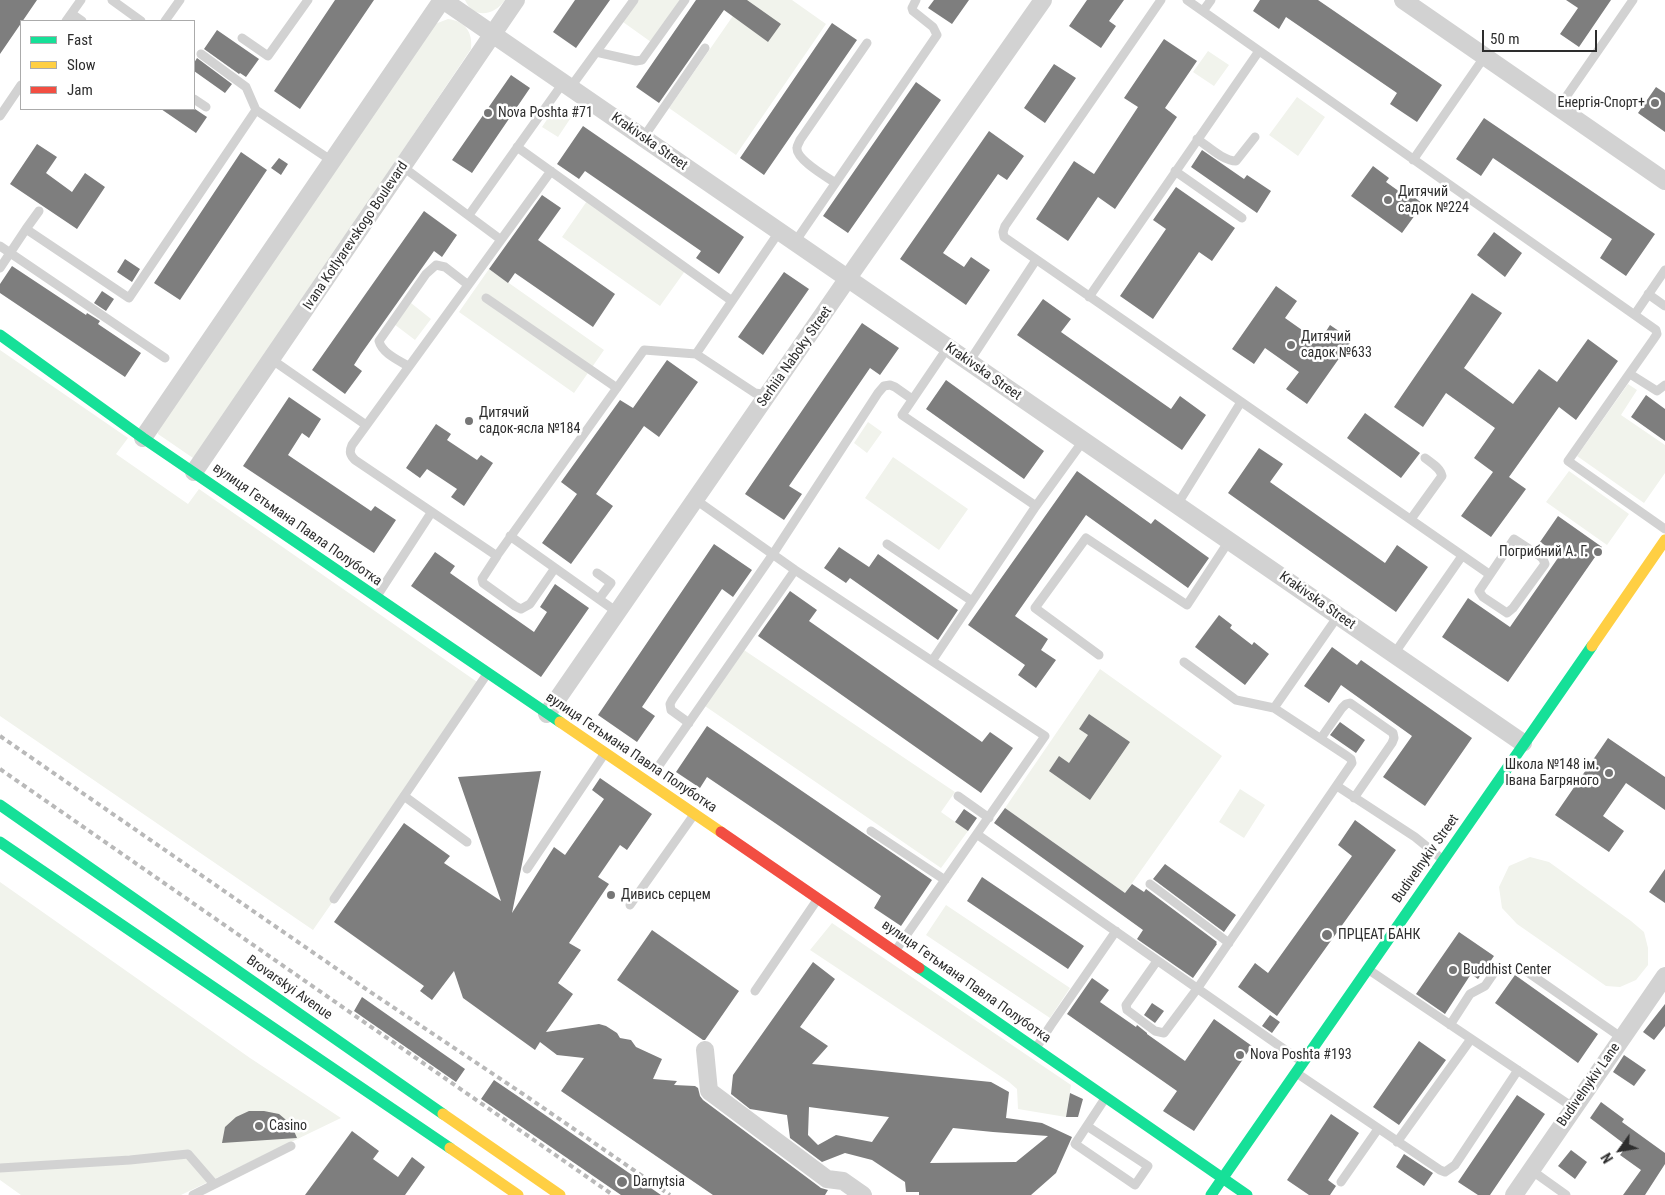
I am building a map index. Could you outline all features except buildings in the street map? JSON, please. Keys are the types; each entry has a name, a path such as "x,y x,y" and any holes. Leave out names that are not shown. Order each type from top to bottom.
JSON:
{"main road":[{"name":"вулиця Гетьмана Павла Полуботка","path":"0,335 143,438 487,674 694,813 1247,1195"},
{"name":"Budivelnykiv Street","path":"1211,1195 1665,540"},
{"name":"Brovarskyi Avenue","path":"0,805 560,1195"},
{"path":"0,842 518,1195"}],"street":[{"name":"Krakivska Street","path":"442,0 1523,743"},
{"path":"143,438 442,0"},
{"name":"Ivana Kotlyarevskogo Boulevard","path":"194,472 516,0"},
{"name":"Serhiia Naboky Street","path":"547,714 1043,0"},
{"path":"1403,0 1665,181"},
{"name":"Budivelnykiv Lane","path":"1514,1195 1665,976"},
{"path":"705,1050 709,1091 827,1179 843,1181 863,1195"}],"lane":[{"path":"69,18 81,0"},
{"path":"112,0 140,20"},
{"path":"166,20 180,0"},
{"path":"242,38 268,56 308,0"},
{"path":"468,216 517,147 596,52 634,0"},
{"path":"596,52 636,61 642,60 685,0"},
{"path":"795,242 834,182 937,34 933,27 913,11 912,8 916,0"},
{"path":"1160,0 1005,226 1004,237 1489,574"},
{"path":"1187,0 1656,330 1656,334 1630,374 1568,461 1665,529"},
{"path":"1203,11 1211,0"},
{"path":"1559,107 1633,0"},
{"path":"834,182 804,160 798,154 796,148 867,43"},
{"path":"644,138 705,48"},
{"path":"1089,297 1197,138 1259,51"},
{"path":"201,54 246,87 256,110 332,161"},
{"path":"1414,160 1485,56"},
{"path":"0,116 20,86"},
{"path":"195,100 206,107"},
{"path":"26,229 129,298 256,110"},
{"path":"1197,138 1231,161 1236,161 1255,137"},
{"path":"517,147 732,301"},
{"path":"403,167 500,238"},
{"path":"496,557 355,460 350,456 349,451 500,238 551,171"},
{"path":"1175,171 1242,218"},
{"path":"0,268 39,211"},
{"path":"696,354 779,232"},
{"path":"0,246 165,358"},
{"path":"969,362 1036,260"},
{"path":"408,366 380,346 379,341 426,274 436,265 445,267 467,284"},
{"path":"1635,314 1665,270"},
{"path":"1648,294 1665,306"},
{"path":"486,298 617,388"},
{"path":"948,347 902,415 1036,506"},
{"path":"555,568 530,604 521,609 483,583 482,579 510,536 644,350 696,354 755,393 769,395"},
{"path":"272,359 366,425"},
{"path":"1630,374 1657,391 1665,385"},
{"path":"689,723 671,710 670,704 672,700 884,386 890,385 895,387 912,399"},
{"path":"1177,505 1241,402"},
{"path":"932,661 1036,506 1084,441"},
{"path":"1411,519 1442,476 1441,471 1425,458"},
{"path":"696,500 795,570 1045,736 990,818 895,952"},
{"path":"376,598 432,513"},
{"path":"510,536 617,612"},
{"path":"1099,654 1035,608 1086,538 1187,605 1230,541"},
{"path":"1514,538 1544,559 1542,568 1514,608 1507,613 1483,597 1479,591 1489,574 1514,538"},
{"path":"887,544 972,602"},
{"path":"1394,654 1462,556"},
{"path":"658,767 795,570"},
{"path":"597,573 611,583 599,599"},
{"path":"1274,708 1338,616"},
{"path":"1157,961 1126,1005 1127,1010 1155,1031 1164,1032 1197,989 1352,763 1351,759 1274,708 1236,700 1184,662"},
{"path":"334,899 487,674"},
{"path":"1320,738 1342,708 1350,703 1393,733 1392,743 1354,798"},
{"path":"528,869 606,753"},
{"path":"1337,786 1415,838 1444,860"},
{"path":"404,796 467,842"},
{"path":"958,796 990,818"},
{"path":"630,905 694,813"},
{"path":"871,831 945,880"},
{"path":"978,835 1303,1063"},
{"path":"1150,884 1229,942"},
{"path":"755,991 818,899"},
{"path":"1036,1049 1116,931"},
{"path":"1450,1025 1472,992 1485,986 1498,967"},
{"path":"1368,969 1574,1108"},
{"path":"1526,971 1622,1038"},
{"path":"1397,1142 1471,1039"},
{"path":"1296,1073 1397,1142 1445,1172 1455,1165 1518,1070"},
{"path":"1086,1126 1148,1166 1135,1185 1075,1144 1086,1126 1106,1097"},
{"path":"1341,1182 1378,1129"},
{"path":"193,1195 291,1146"},
{"path":"0,1168 130,1160 188,1154 214,1184"},
{"path":"1531,1170 1566,1195"}],"shaded area":[{"path":"465,0 505,0 490,12 479,13 474,11"},
{"path":"638,0 680,0 651,42 623,22"},
{"path":"744,0 792,0 826,24 736,155 669,108"},
{"path":"448,19 459,22 467,28 471,37 471,49 199,453 193,458 158,434 157,430 435,24"},
{"path":"1208,51 1229,65 1214,86 1193,72"},
{"path":"1297,97 1325,117 1298,156 1269,135"},
{"path":"556,106 572,116 558,137 542,127"},
{"path":"587,201 685,271 660,306 562,237"},
{"path":"489,269 604,350 574,393 459,312"},
{"path":"411,303 431,319 415,340 394,324"},
{"path":"0,350 128,438 116,454 188,504 199,489 483,686 313,930 0,716"},
{"path":"1628,384 1637,390 1621,415 1665,445 1665,473 1644,503 1577,456"},
{"path":"868,422 882,432 867,453 854,443"},
{"path":"893,457 968,509 939,550 865,498"},
{"path":"1569,471 1629,514 1607,545 1546,502"},
{"path":"741,648 955,792 941,812 968,831 941,868 702,704"},
{"path":"1100,669 1222,756 1125,893 1005,808"},
{"path":"1240,789 1265,805 1244,838 1219,822"},
{"path":"1530,857 1549,862 1644,932 1648,948 1648,965 1636,980 1620,987 1606,986 1517,924 1502,908 1499,887 1509,866"},
{"path":"0,882 250,1058 341,1118 181,1195 21,1195 0,1180"},
{"path":"946,905 1070,988 1050,1018 926,935"},
{"path":"832,923 1071,1085 1066,1117 1018,1109 1017,1089 1009,1082 810,950"}],"railway":[{"path":"0,736 363,987 670,1195"},
{"path":"0,769 613,1195"}],"traffic: fast":[{"path":"0,335 143,438 560,722"},
{"path":"1211,1195 1592,646"},
{"path":"0,805 443,1114"},
{"path":"0,842 450,1148"},
{"path":"919,968 1247,1195"}],"traffic: slow":[{"path":"1592,646 1665,540"},
{"path":"560,722 721,832"},
{"path":"443,1114 560,1195"},
{"path":"450,1148 518,1195"}],"traffic: jam":[{"path":"721,832 919,968"}],"place":[{"name":"Енергія-Спорт+","path":"1655,103"},
{"name":"Nova Poshta #71","path":"488,113"},
{"name":"Дитячий садок №224","path":"1388,200"},
{"name":"Дитячий садок №633","path":"1291,345"},
{"name":"Дитячий садок-ясла №184","path":"469,421"},
{"name":"Погрибний А. Г.","path":"1598,552"},
{"name":"Школа №148 ім. Івана Багряного","path":"1609,773"},
{"name":"Дивись серцем","path":"611,895"},
{"name":"ПРЦЕАТ БАНК","path":"1327,935"},
{"name":"Buddhist Center","path":"1453,970"},
{"name":"Nova Poshta #193","path":"1240,1055"},
{"name":"Casino","path":"259,1126"},
{"name":"Darnytsia","path":"622,1182"}]}
